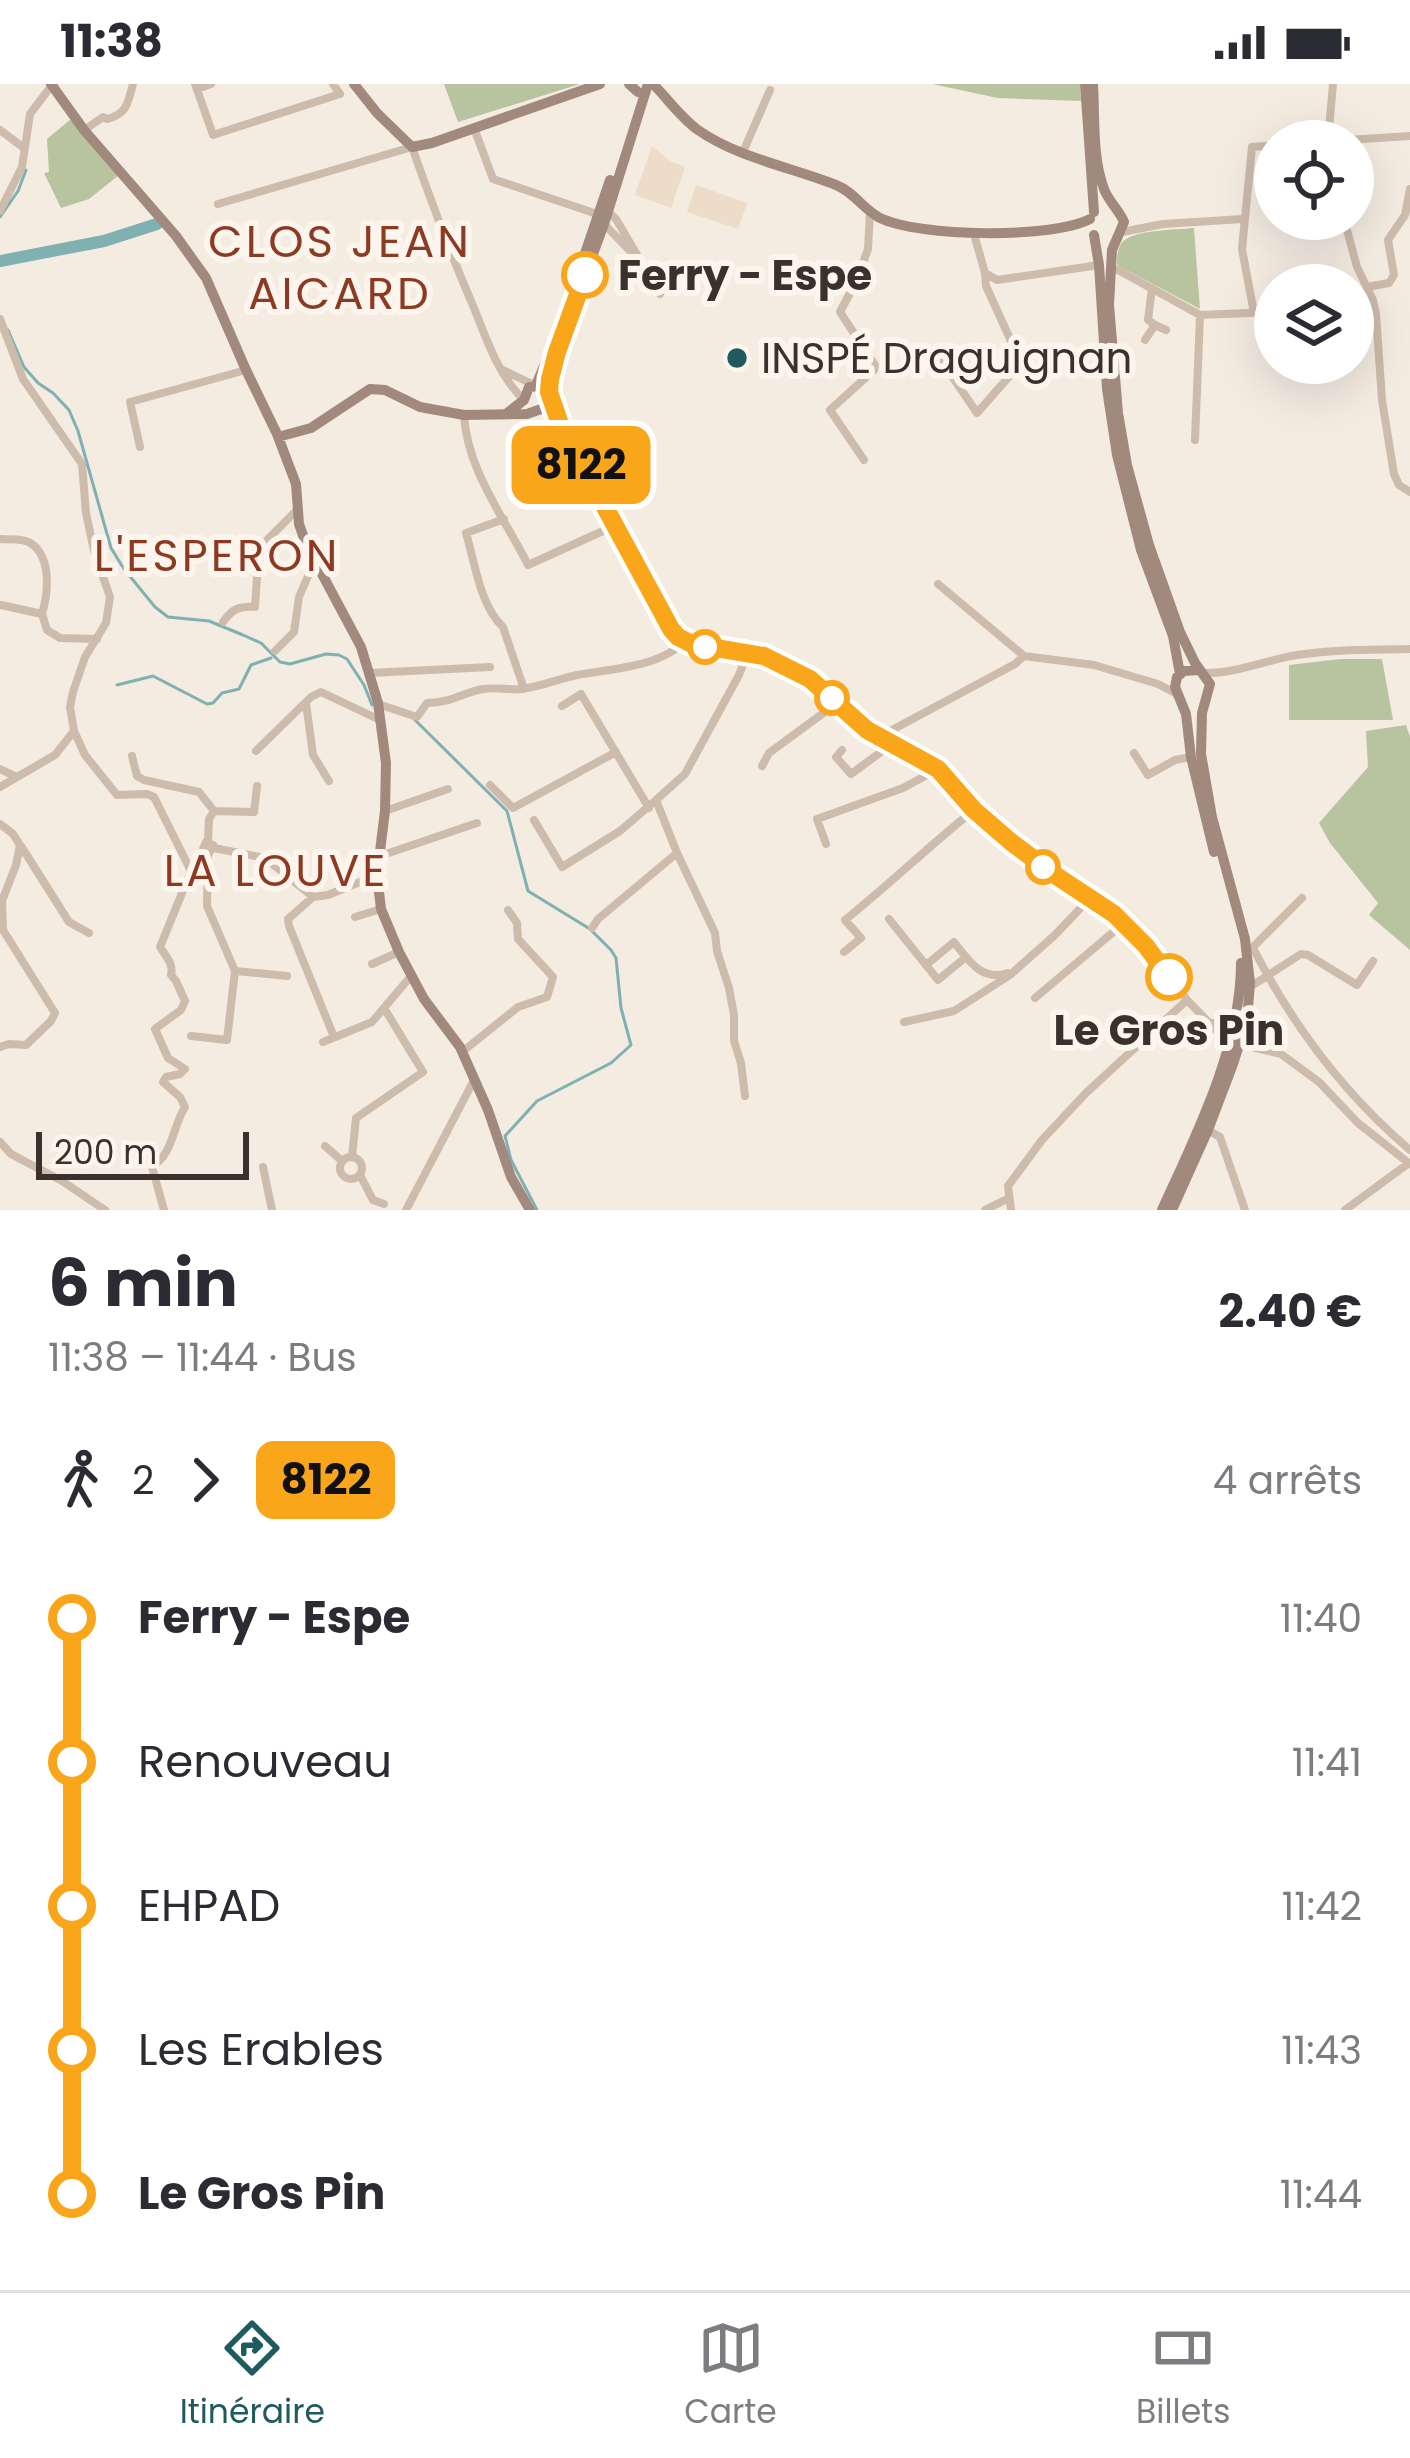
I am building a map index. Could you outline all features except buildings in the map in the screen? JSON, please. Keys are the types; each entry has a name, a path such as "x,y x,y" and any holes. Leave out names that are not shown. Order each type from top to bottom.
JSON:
{"street":[{"path":"0,211 22,167 30,114 52,84 83,130 206,278 296,484 299,524 370,673 386,763 377,875 381,909 411,976 462,1052 511,1177 530,1210"},
{"path":"83,130 103,117 123,113 133,84"},
{"path":"211,84 196,86 213,135 340,94 333,84"},
{"path":"354,84 412,147 500,368 527,407 560,424"},
{"path":"218,204 432,143 610,84"},
{"path":"1089,84 1098,164 1105,191 1119,213 1109,304 1127,464 1138,512 1180,632 1209,680 1201,754 1212,817 1250,949 1286,1010 1338,1079 1410,1150"},
{"path":"1089,84 1093,235 1117,455 1141,550 1172,637 1191,757 1234,918 1245,986"},
{"path":"1331,120 1333,84"},
{"path":"644,88 667,99 704,134 841,187 870,212 892,222 974,233 1066,227 1104,207 1163,224"},
{"path":"506,414 524,400 553,346 603,216 644,88"},
{"path":"278,437 311,428 370,389 385,390 420,407 464,415 527,414 548,407 557,352 644,88"},
{"path":"743,152 770,90"},
{"path":"474,127 493,178 616,219 660,294"},
{"path":"0,130 25,148"},
{"path":"1374,138 1410,136"},
{"path":"1118,270 1200,315 1254,313 1242,249 1254,147"},
{"path":"1374,285 1389,283 1394,275 1388,240 1405,215 1410,189"},
{"path":"864,460 830,410 874,370 875,364 840,313 868,249 870,212"},
{"path":"603,216 635,255"},
{"path":"1066,227 1105,241 1163,224 1243,219"},
{"path":"935,351 977,412 1021,363 986,286 974,233"},
{"path":"593,252 622,244"},
{"path":"985,273 997,280 1099,265"},
{"path":"1152,288 1148,320 1166,331"},
{"path":"1375,309 1394,474 1410,492"},
{"path":"1195,440 1200,315"},
{"path":"0,319 23,379 82,464 86,513 110,597 106,622 73,692 74,731 117,795 154,797 191,871 160,946 185,1001 181,1010 155,1029 168,1058 185,1069 163,1082 185,1107 168,1151 152,1166 164,1210"},
{"path":"1145,340 1155,325"},
{"path":"500,368 534,381 550,395 560,424 666,622 685,640 775,660 800,672 879,737 938,769 1011,842 1124,922 1207,1019 1281,1054 1410,1164 1345,1210"},
{"path":"140,447 130,402 246,370"},
{"path":"464,415 472,462 528,566 614,526"},
{"path":"224,622 240,606 255,607 259,548 297,510"},
{"path":"505,519 466,533 482,589 503,627 524,689"},
{"path":"1,539 27,540 44,560 46,630 53,635 98,639"},
{"path":"275,651 293,632 299,597 317,566"},
{"path":"938,584 1024,656 1094,665 1178,687 1191,704 1230,671"},
{"path":"1,604 42,614"},
{"path":"256,751 315,694 417,717 428,703 449,702 482,689 524,689 638,664 672,651 685,640"},
{"path":"1178,687 1189,669 1230,671 1331,650 1410,649"},
{"path":"534,820 562,866 620,831 686,774 748,654"},
{"path":"879,737 1024,656"},
{"path":"370,673 490,667"},
{"path":"562,706 581,694 653,804 715,933 734,1015 745,1096"},
{"path":"305,702 313,755 329,781"},
{"path":"762,766 769,752 837,703"},
{"path":"0,787 55,755 74,731"},
{"path":"842,750 836,758 851,774 892,744"},
{"path":"490,785 513,808 616,752"},
{"path":"1134,753 1148,775 1191,757"},
{"path":"132,756 136,776 199,792 214,811"},
{"path":"0,769 18,778"},
{"path":"826,844 817,819 903,788 938,769"},
{"path":"214,811 254,812 257,786"},
{"path":"385,811 448,789"},
{"path":"844,952 861,938 845,920 974,810"},
{"path":"191,1036 226,1040 236,970 207,906 209,819 214,811"},
{"path":"0,824 13,834 69,922 88,933"},
{"path":"379,856 477,824"},
{"path":"0,1047 26,1045 55,1013 3,930 2,901 20,845"},
{"path":"210,848 265,858 313,897"},
{"path":"592,928 677,853"},
{"path":"334,1037 288,919 313,897 377,875"},
{"path":"904,1022 954,1011 1020,967 1089,898"},
{"path":"1172,1210 1236,1035 1250,949 1302,898"},
{"path":"356,917 381,909"},
{"path":"462,1052 518,1006 547,997 552,986 553,977 518,939 517,923 508,910"},
{"path":"889,920 938,980 965,957"},
{"path":"1035,998 1124,922"},
{"path":"926,965 954,943 989,976 1002,976 1020,967"},
{"path":"372,964 399,952"},
{"path":"1245,986 1301,954 1357,985 1373,961"},
{"path":"1248,969 1268,976"},
{"path":"236,970 286,976"},
{"path":"322,1042 372,1022 411,976"},
{"path":"1011,1210 1008,1186 1056,1125 1187,1000"},
{"path":"360,1175 344,1177 340,1168 347,1159 356,1118 423,1072 384,1008"},
{"path":"406,1210 475,1079"},
{"path":"1202,1134 1223,1144 1245,1210"},
{"path":"1162,1210 1202,1134"},
{"path":"0,1142 11,1154 104,1210"},
{"path":"325,1146 361,1162 360,1175 373,1200 384,1204"},
{"path":"263,1167 272,1210"},
{"path":"985,1210 1009,1198"}],"green space":[{"path":"444,84 580,84 458,122"},
{"path":"932,84 1080,84 1081,101 998,98"},
{"path":"71,119 119,175 89,199 61,208 44,173 49,172 47,139"},
{"path":"1194,228 1200,309 1117,265 1126,239"},
{"path":"1382,659 1393,720 1289,720 1289,665"},
{"path":"1406,725 1410,737 1410,950 1369,915 1378,903 1319,823 1368,767 1366,731"}],"shaded area":[{"path":"652,146 685,167 671,208 635,195"},
{"path":"696,185 747,203 738,229 687,212"}],"waterway":[{"path":"0,217 26,170"},
{"path":"0,261 104,241 157,224"},
{"path":"8,330 24,367 69,410 111,548 155,607 168,617 209,621 243,635 261,643 280,662 339,655 347,659 372,705"},
{"path":"117,685 153,676 213,703 222,693 239,689 251,665 271,658"},
{"path":"415,720 507,811 528,891 590,929 616,958 631,1045 611,1063 537,1101 505,1136 511,1160 537,1210"}],"bus line":[{"name":"8122","path":"585,275 557,352 549,392 560,424 671,629 692,644 764,656 810,679 867,730 938,769 1011,842 1114,914 1169,977"}],"place":[{"name":"Ferry - Espe","path":"585,275"},
{"name":"INSPÉ Draguignan","path":"737,358"},
{"name":"Le Gros Pin","path":"1169,977"}],"district":[{"name":"CLOS JEAN AICARD","path":"340,267"},
{"name":"L'ESPERON","path":"217,555"},
{"name":"LA LOUVE","path":"276,870"}]}
